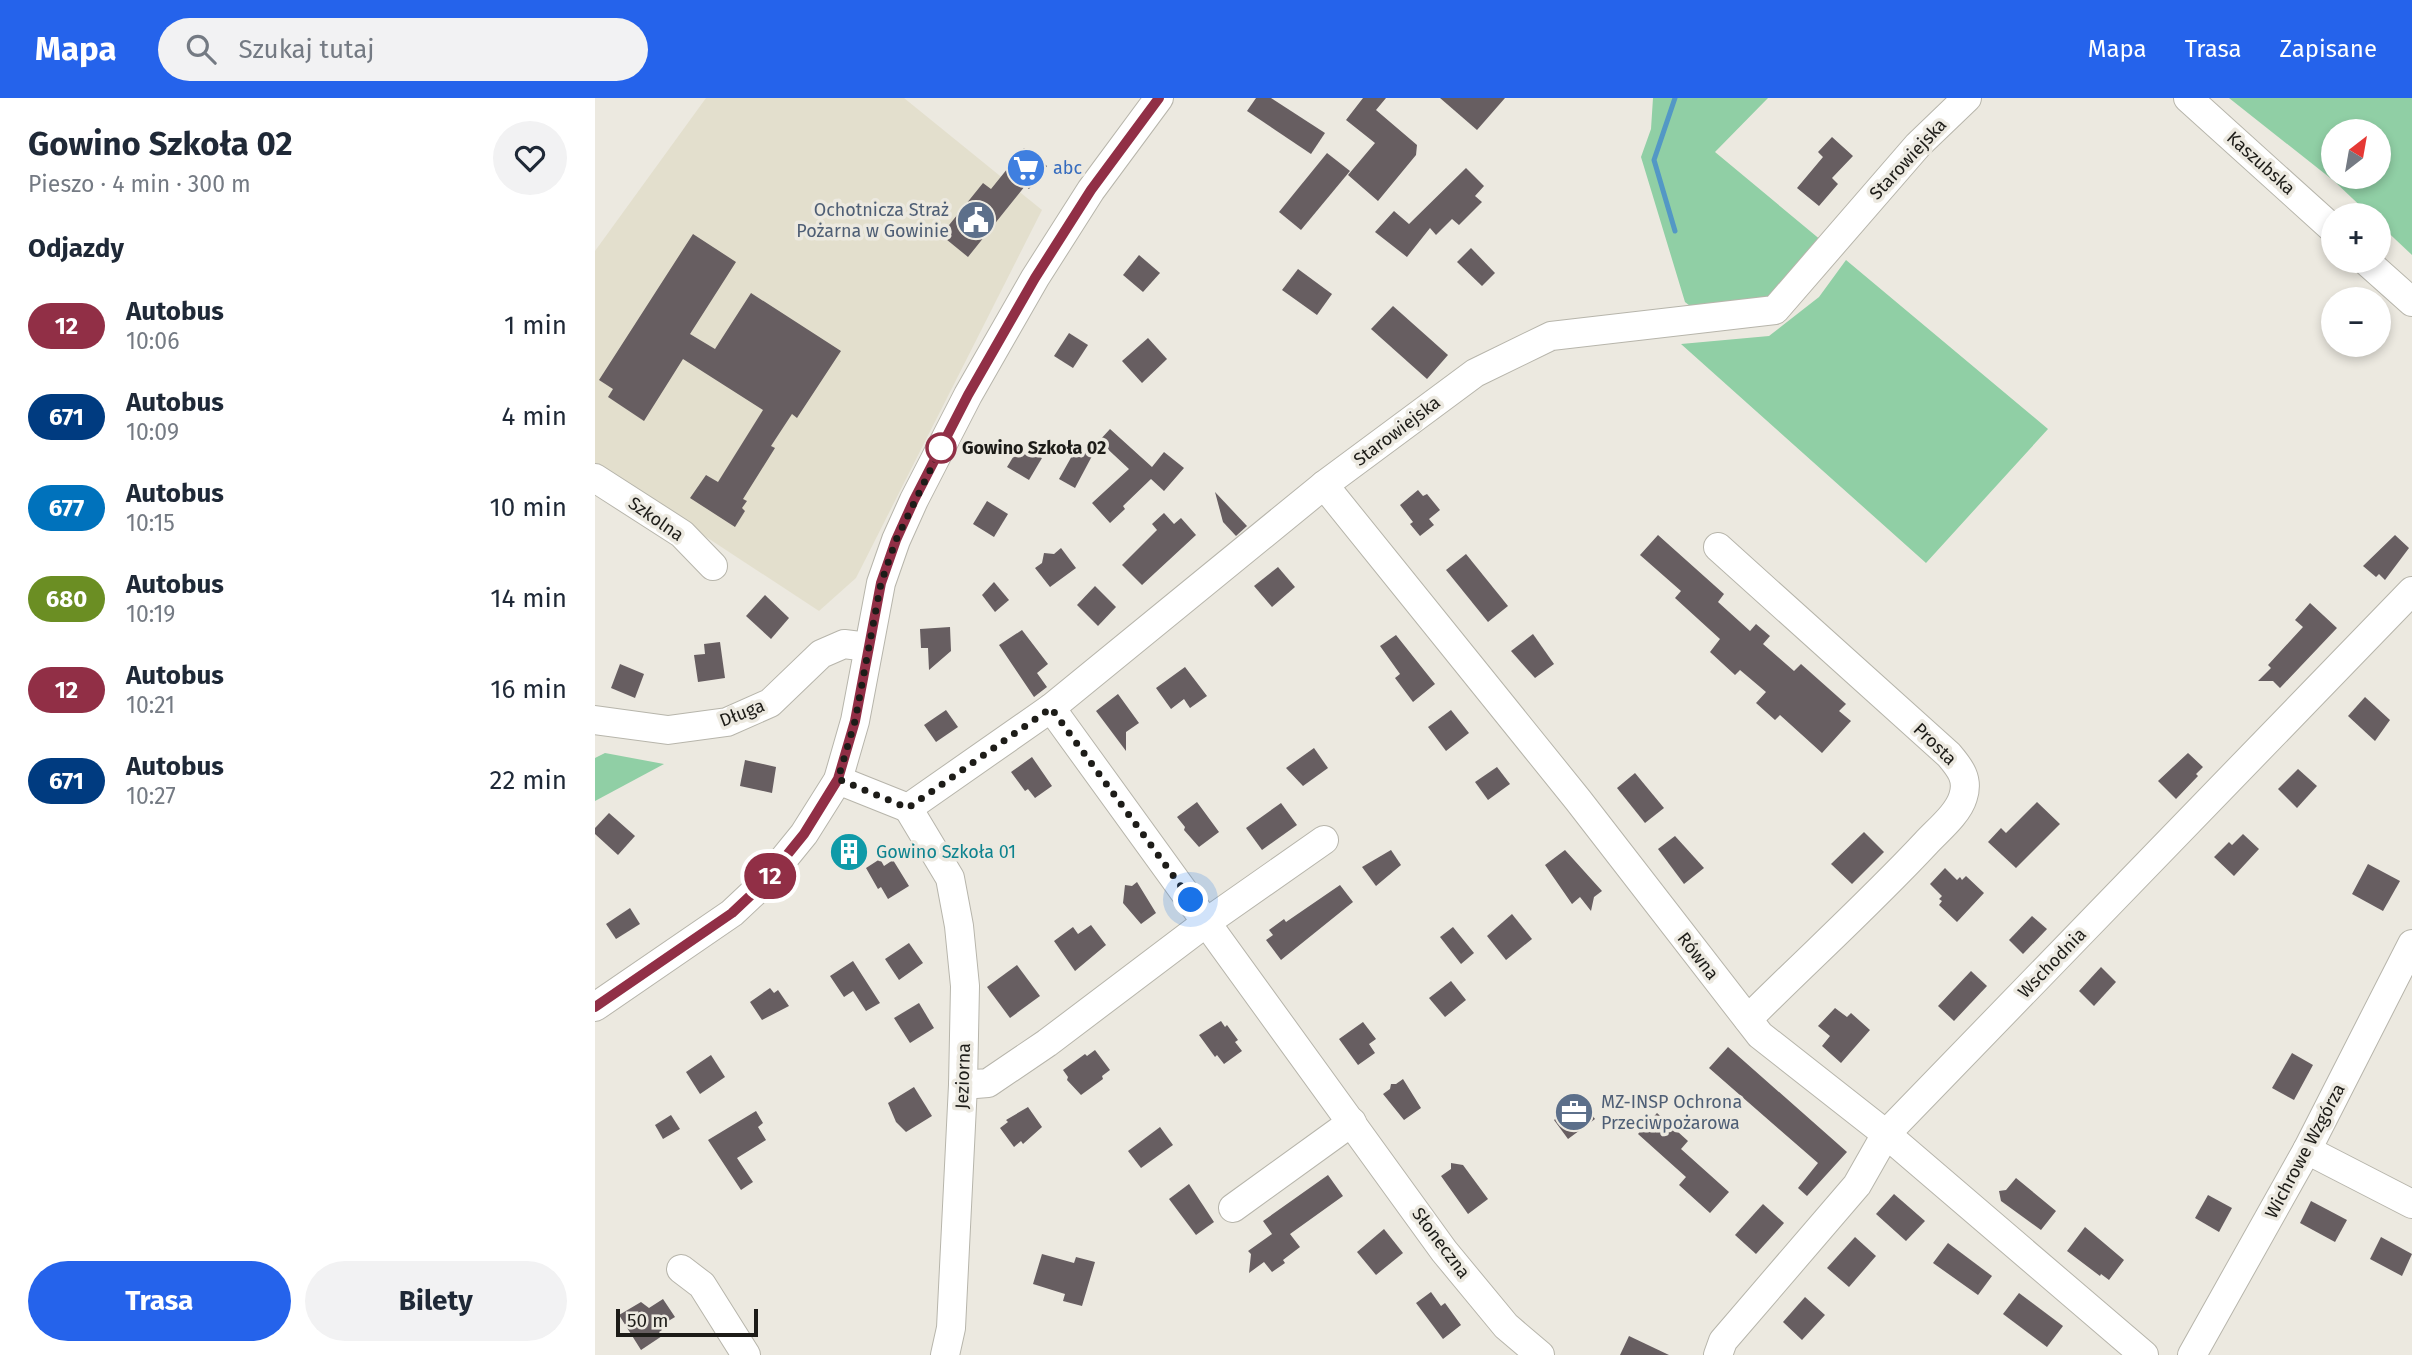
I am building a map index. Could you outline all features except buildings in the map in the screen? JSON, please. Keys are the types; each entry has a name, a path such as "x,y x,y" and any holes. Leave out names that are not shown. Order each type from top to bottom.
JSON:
{"street":[{"path":"595,1007 732,913 765,882 804,834 838,779 855,721 881,583 896,540 968,395 1035,278 1084,201 1159,98"},
{"name":"Starowiejska","path":"908,808 1051,708 1324,485 1475,373 1551,336 1775,310 1918,145 1967,98"},
{"name":"Kaszubska","path":"2188,98 2321,218"},
{"path":"2379,273 2412,302"},
{"name":"Szkolna","path":"595,478 682,534 713,566"},
{"name":"Równa","path":"1324,485 1578,800 1760,1035 1886,1134 2144,1355"},
{"name":"Prosta","path":"1718,547 1949,755 1962,770 1966,784 1963,800 1952,815 1895,877 1748,1019"},
{"name":"Wschodnia","path":"1718,1355 1723,1341 1857,1185 1886,1134 2412,590"},
{"name":"Długa","path":"595,720 668,730 727,722 770,703 821,654 844,644 869,647"},
{"name":"Słoneczna","path":"1051,708 1444,1251 1506,1326 1540,1355"},
{"path":"838,779 908,808"},
{"name":"Jeziorna","path":"908,808 950,878 965,986 951,1328 944,1355"},
{"path":"963,1085 988,1083 1047,1043 1207,922 1324,841"},
{"name":"Wichrowe Wzgórza","path":"2192,1355 2307,1150 2412,944"},
{"path":"1233,1208 1352,1122"},
{"path":"2307,1150 2412,1204"},
{"path":"681,1269 702,1285 746,1355"}],"shaded area":[{"path":"706,98 904,98 1042,210 856,578 819,611 595,464 595,251"}],"green space":[{"path":"1653,98 1768,98 1715,152 1822,241 1762,305 1699,313 1685,302 1641,157 1651,129"},
{"path":"2229,98 2412,98 2412,255 2391,235 2391,203 2357,203 2342,189 2391,189 2391,119 2321,119 2321,171"},
{"path":"1846,260 2048,429 1926,563 1681,344 1769,336 1819,297"},
{"path":"605,753 664,764 595,801 595,758"}],"waterway":[{"path":"1675,98 1654,160 1675,231"}],"bus line":[{"name":"12","path":"595,1007 732,913 765,882 804,834 838,779 855,721 881,583 914,500 968,395 1035,278 1091,190 1159,98"}],"place":[{"name":"abc","path":"1026,168"},
{"name":"Ochotnicza Straż Pożarna w Gowinie","path":"976,220"},
{"name":"Gowino Szkoła 02","path":"941,448"},
{"name":"Gowino Szkoła 01","path":"849,852"},
{"name":"MZ-INSP Ochrona Przeciwpożarowa","path":"1574,1112"}],"route":[{"path":"941,448 896,540 881,583 855,721 838,779 908,808 1051,708 1191,900"}]}
